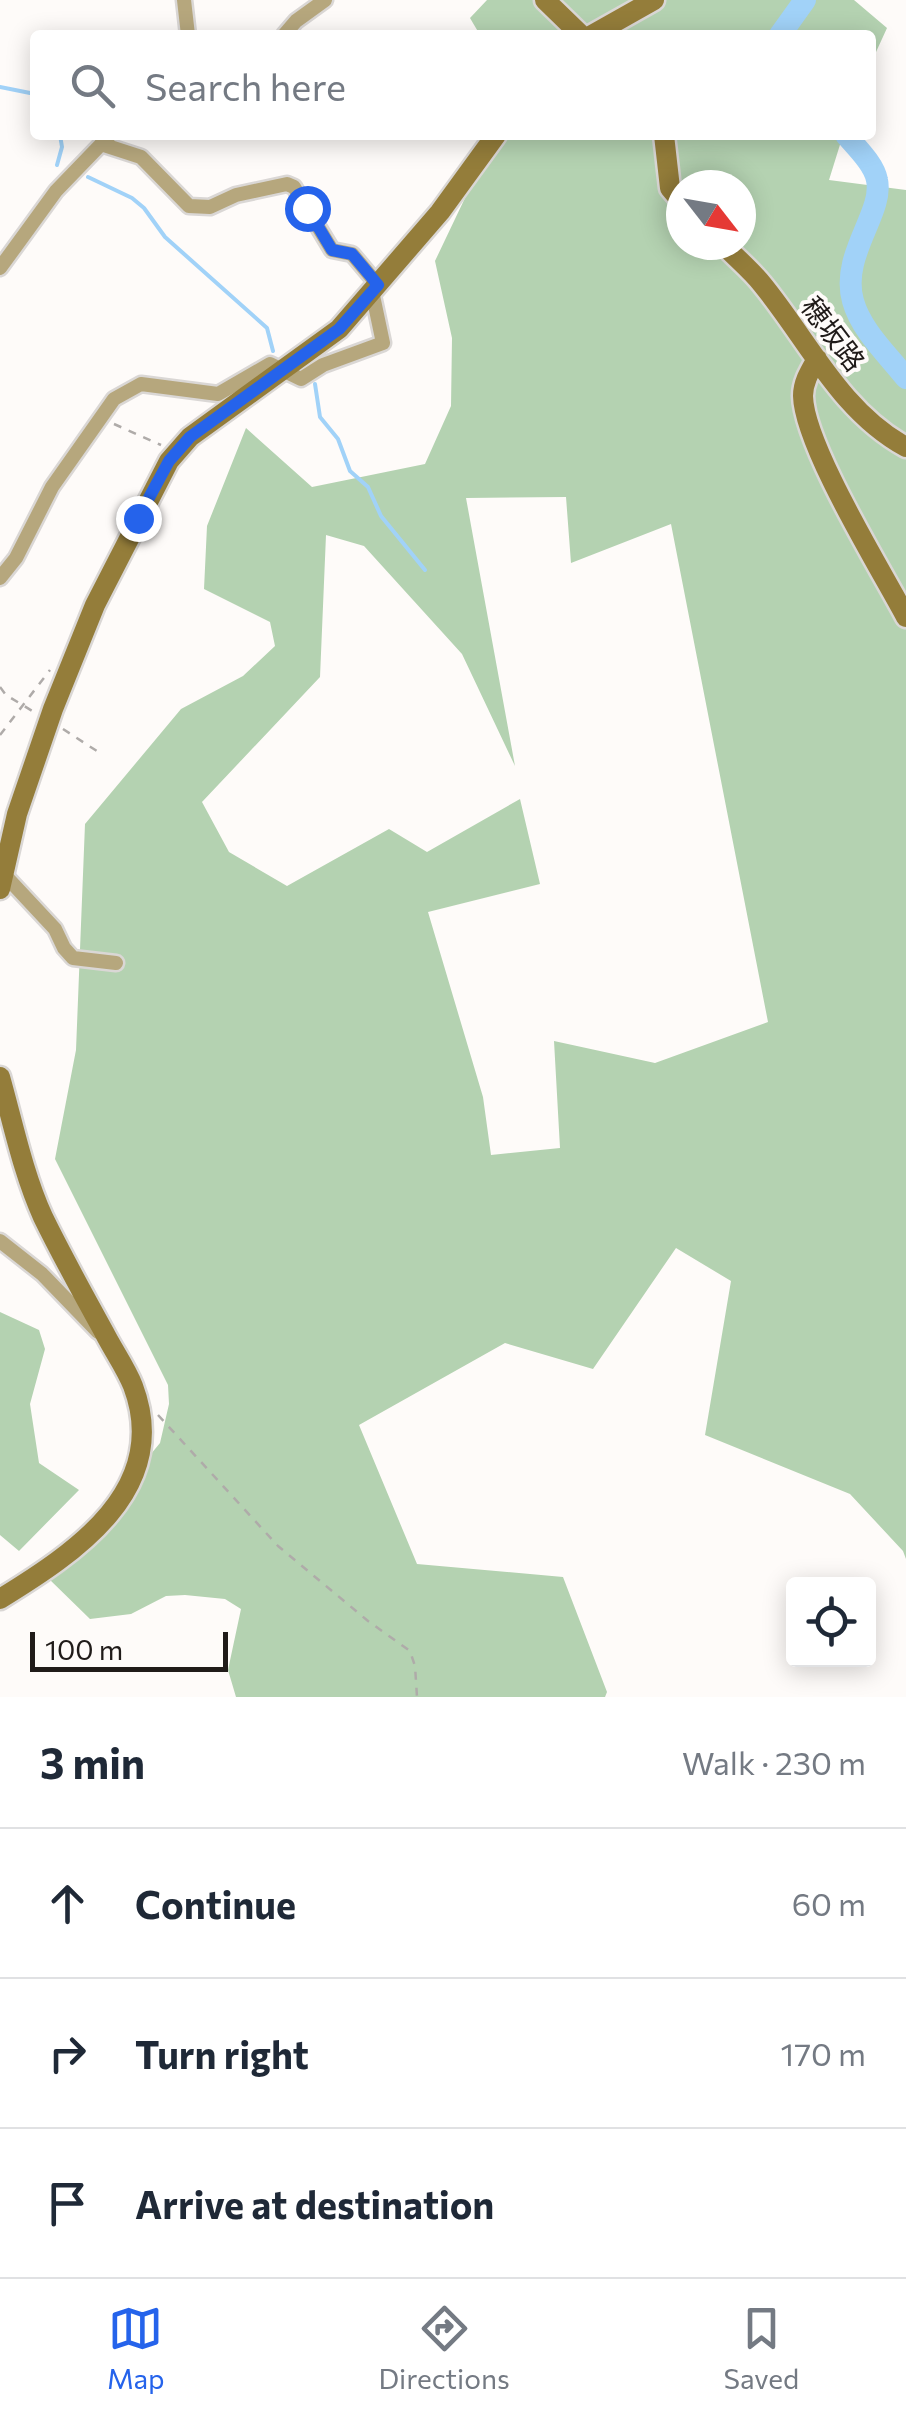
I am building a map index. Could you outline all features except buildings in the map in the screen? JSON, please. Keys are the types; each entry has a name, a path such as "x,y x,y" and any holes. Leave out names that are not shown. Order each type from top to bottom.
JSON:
{"street":[{"path":"184,0 187,30"},
{"path":"289,30 325,0"},
{"path":"601,30 654,0"},
{"path":"552,2 577,30"},
{"path":"0,268 56,191 105,140"},
{"path":"0,578 16,558 52,487 114,398 142,384 218,394 270,364 301,379 323,365 383,343 375,288 352,254 332,250 294,187 287,184 236,195 210,207 189,206 141,157 108,140"},
{"path":"116,963 74,958 55,929 1,878 17,814 53,708 95,604 169,461 190,437 339,329 440,212 492,140"},
{"path":"665,140 668,170"},
{"name":"穂坂路","path":"739,260 761,283 867,421 906,448"},
{"path":"817,360 803,394 817,448 906,617"},
{"path":"0,1077 42,1213 133,1388 141,1448 136,1474 119,1505 44,1572 0,1599"},
{"path":"0,1240 42,1274 111,1346"}],"path":[{"path":"160,1417 278,1546 368,1621 410,1650 417,1697"}],"green space":[{"path":"487,0 854,0 887,28 876,52 876,30 477,30 470,18"},
{"path":"493,140 841,140 829,180 906,190 906,1559 850,1494 705,1435 731,1281 676,1248 593,1369 505,1343 359,1425 417,1564 563,1577 607,1692 605,1697 236,1697 228,1670 241,1609 225,1599 166,1596 131,1614 90,1619 48,1578 160,1443 169,1404 168,1385 55,1159 76,1050 85,824 181,709 243,676 275,646 270,622 204,589 207,526 246,428 312,487 425,464 451,406 452,338 435,261","holes":["566,497 571,563 671,524 768,1022 655,1063 554,1041 560,1148 491,1155 483,1097 428,912 540,884 520,799 427,852 389,829 287,886 229,852 202,802 320,677 326,535 364,546 462,654 515,766 466,498"]},
{"path":"0,1312 39,1330 45,1349 30,1404 39,1463 79,1490 19,1551 0,1535"}],"waterway":[{"path":"784,30 805,0"},
{"path":"0,87 30,93"},
{"path":"57,165 61,140"},
{"path":"850,140 869,162 877,180 874,206 852,267 853,301 868,332 906,378"},
{"path":"88,177 144,208 165,237 267,328 273,351"},
{"path":"315,384 320,417 338,439 350,471 368,487 381,516 425,570"}],"route":[{"path":"138,518 169,461 190,437 339,329 378,285 352,254 332,250 307,208"}]}
